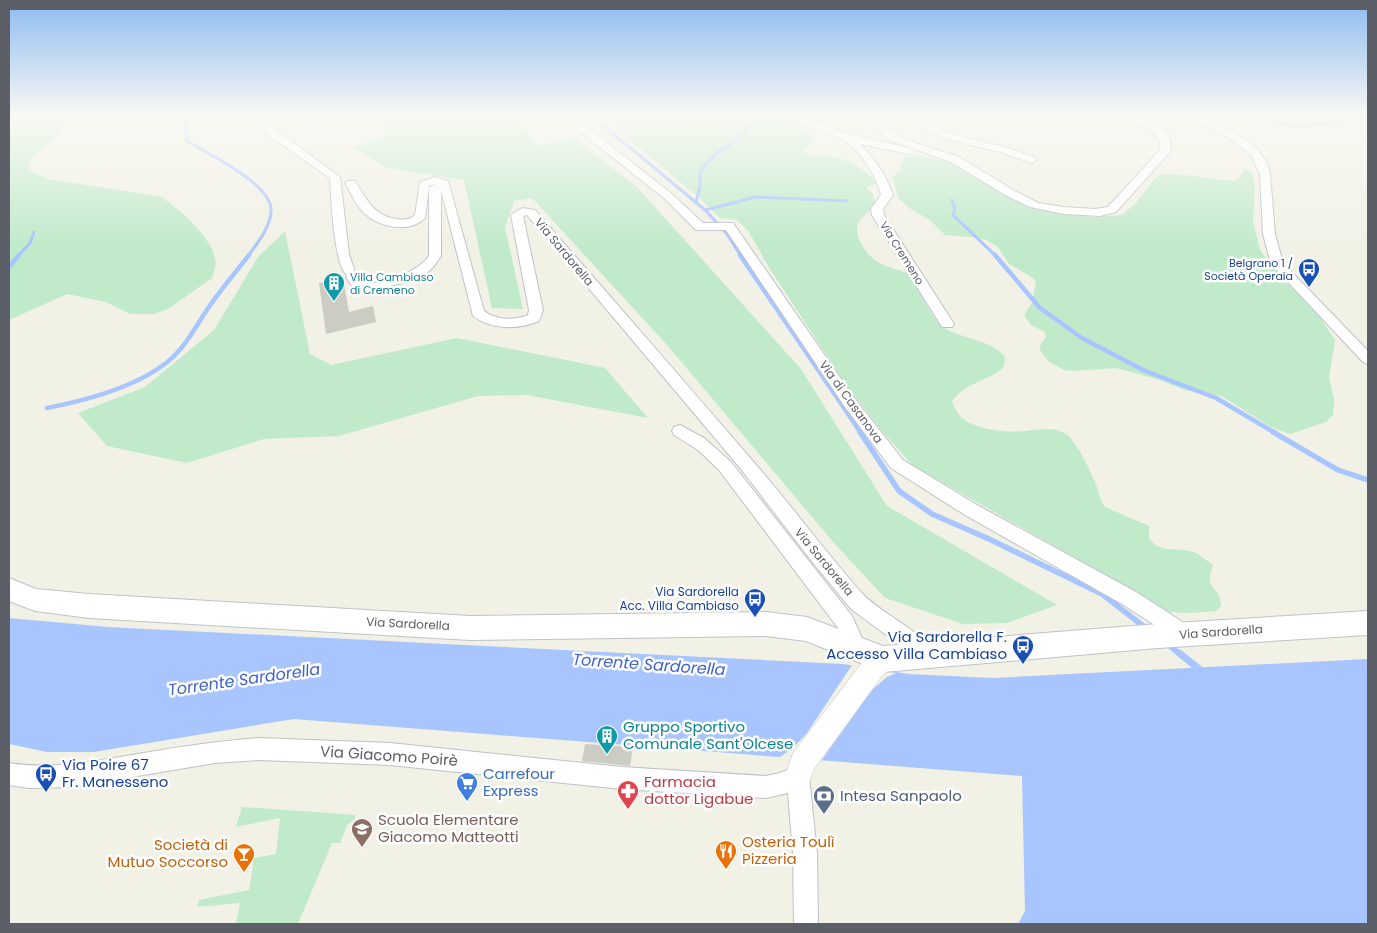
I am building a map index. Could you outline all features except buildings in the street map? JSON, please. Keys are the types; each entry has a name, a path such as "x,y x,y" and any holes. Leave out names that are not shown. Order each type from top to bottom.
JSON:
{"main road":[{"name":"Via Sardorella","path":"9,589 35,600 89,606 470,628 766,624 808,629 871,658 924,656 1185,634 1368,623"}],"street":[{"path":"311,160 320,164 335,177 343,254 350,274 360,286 366,288 412,276 432,262 436,256 434,188 445,185"},
{"name":"Via di Casanova","path":"622,160 668,196 700,227 729,226 850,403 897,464 971,510 1129,598 1185,634"},
{"name":"Via Cremeno","path":"869,160 881,177 887,195 877,209 878,215 946,324"},
{"name":"Via Cremeno","path":"950,160 963,164"},
{"path":"955,160 1034,205 1087,213 1111,210 1135,187 1157,160"},
{"path":"1258,160 1265,173 1268,228 1272,254 1277,264 1368,359"},
{"path":"350,184 368,211 382,219 404,224 413,224 421,216 424,184 435,180 441,181 445,185"},
{"name":"Via Sardorella","path":"445,185 478,313 483,318 492,322 527,322 534,318 536,310 517,215 520,211 530,211 747,465 816,554 858,603 900,634 924,656"},
{"path":"680,431 712,451 725,466 871,658 800,769 805,854 806,924"},
{"name":"Via Giacomo Poirè","path":"9,774 29,777 72,776 215,752 259,749 405,755 622,778 766,787 783,784 800,769"}],"green space":[{"path":"9,160 31,160 28,170 49,179 162,197 186,216 204,236 212,249 216,263 212,278 168,309 154,314 130,314 106,302 67,294 9,320"},
{"path":"373,160 602,160 636,186 801,369 887,506 1057,605 1007,623 963,624 885,598 834,543 668,346 532,198 514,201 505,227 523,309 492,308 464,180 385,167"},
{"path":"653,160 841,160 858,166 877,182 866,187 872,193 875,202 858,223 857,234 862,245 874,259 882,264 908,273 929,309 942,326 949,331 991,346 1005,357 1004,366 1001,370 968,387 952,402 960,416 968,422 992,430 1017,432 1051,429 1066,434 1074,442 1082,456 1105,507 1149,526 1149,539 1156,546 1196,553 1213,565 1210,580 1211,585 1218,594 1221,606 1216,611 1167,612 913,466 881,430 846,385 768,266 749,232 737,220 720,218 695,194"},
{"path":"903,160 948,161 962,167 1027,206 1055,213 1093,217 1122,215 1136,203 1155,178 1162,174 1232,181 1237,180 1244,170 1249,170 1252,172 1255,186 1253,221 1260,250 1280,277 1315,310 1335,340 1329,377 1334,400 1333,415 1326,422 1290,434 1271,427 1221,396 1185,390 1160,380 1116,368 1072,371 1064,370 1048,361 1040,350 1040,345 1046,337 1045,332 1031,325 1024,315 1032,303 1036,282 1033,278 1009,264 998,247 986,240 945,235 930,220 909,208 898,198 893,177 900,169"},
{"path":"285,231 310,354 331,365 457,338 605,368 648,418 527,395 478,396 339,436 264,439 187,463 107,446 78,413 145,387 214,330 258,257"},
{"path":"242,807 356,815 354,820 347,825 340,843 332,843 298,924 236,924 240,903 197,907 199,900 249,890 254,858 276,854 280,818 236,827"}],"water":[{"name":"Torrente Sardorella","path":"9,618 108,627 843,664 909,674 993,678 1368,659 1368,924 1018,924 1025,911 1022,776 294,719 94,752 47,752 9,744"}],"pier":[{"path":"852,665 896,673 887,677 872,690 821,761 775,760 793,748 807,733"}],"waterway":[{"path":"220,160 250,179 268,199 271,209 271,215 263,234 248,256"},
{"path":"644,160 705,210"},
{"path":"696,202 700,187 700,171 711,160"},
{"path":"705,210 756,197 847,201"},
{"path":"952,200 955,209 953,215 995,255"},
{"path":"705,210 727,234 741,256"},
{"path":"18,256 30,243 34,232"},
{"path":"9,267 19,255"},
{"path":"47,408 80,401 116,390 133,383 164,365 186,343 214,300 249,255"},
{"path":"740,255 861,433"},
{"path":"995,255 1040,308 1082,338 1143,370 1216,398 1275,433"},
{"path":"860,432 899,491 932,514 989,539 1102,594 1147,629"},
{"path":"1273,432 1338,470 1368,480"},
{"path":"1166,643 1181,655"},
{"path":"1179,653 1203,672"}],"place":[{"name":"Belgrano 1 / Società Operaia","path":"1309,288"},
{"name":"Villa Cambiaso di Cremeno","path":"334,302"},
{"name":"Via Sardorella Acc. Villa Cambiaso","path":"755,618"},
{"name":"Via Sardorella F. Accesso Villa Cambiaso","path":"1023,665"},
{"name":"Gruppo Sportivo Comunale Sant'Olcese","path":"607,755"},
{"name":"Via Poire 67 Fr. Manesseno","path":"46,793"},
{"name":"Carrefour Express","path":"467,802"},
{"name":"Farmacia dottor Ligabue","path":"628,810"},
{"name":"Intesa Sanpaolo","path":"824,815"},
{"name":"Scuola Elementare Giacomo Matteotti","path":"362,848"},
{"name":"Osteria Toulì Pizzeria","path":"726,870"},
{"name":"Società di Mutuo Soccorso","path":"244,873"}]}
